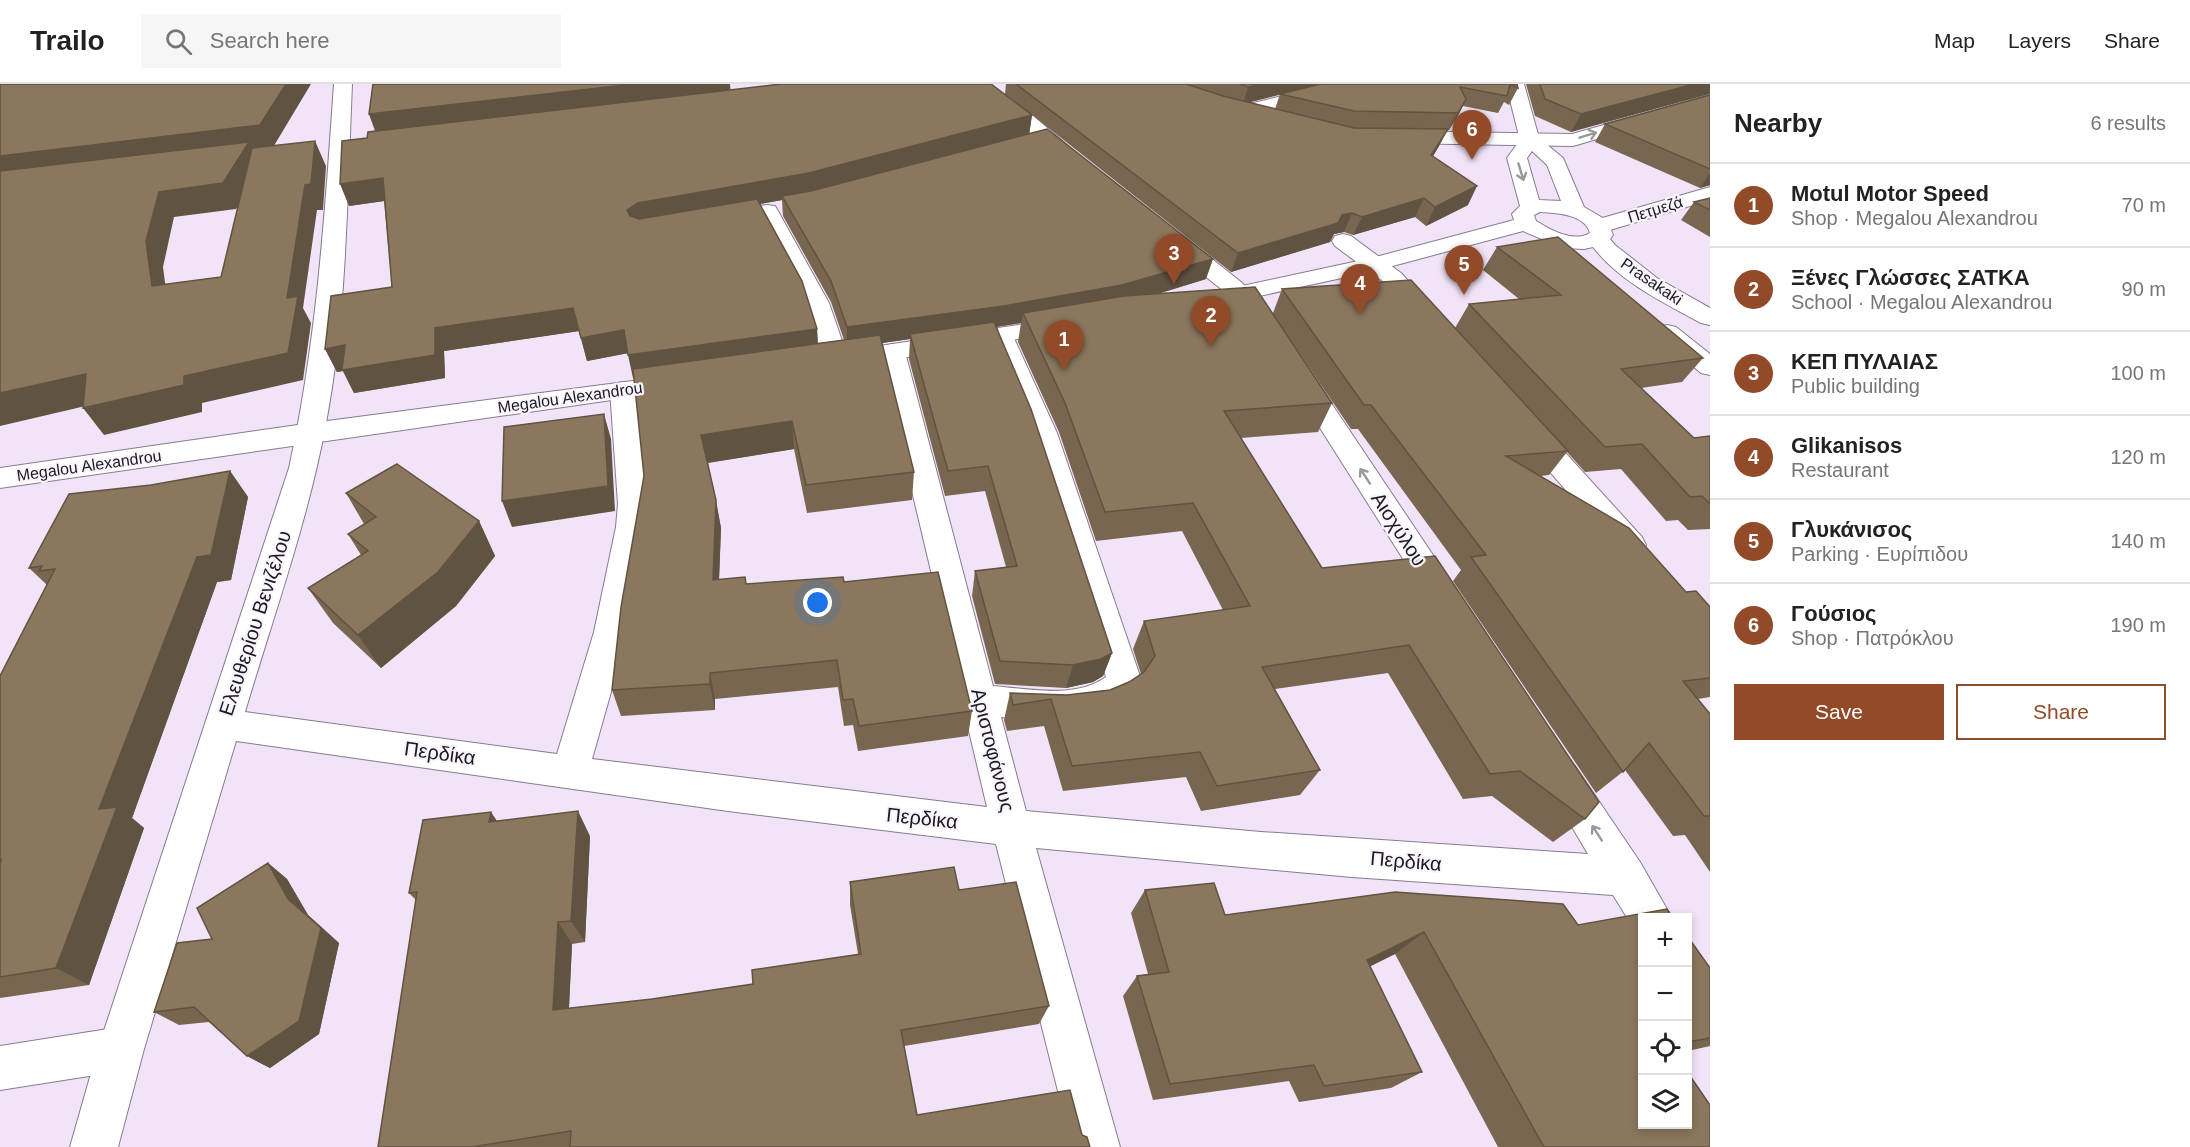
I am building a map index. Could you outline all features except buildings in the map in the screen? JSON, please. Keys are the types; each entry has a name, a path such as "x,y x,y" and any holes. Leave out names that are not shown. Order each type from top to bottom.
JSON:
{"street":[{"name":"Ελευθερίου Βενιζέλου","path":"94,1147 222,724 303,468 312,432 329,296 343,84"},
{"path":"976,84 1050,140 1086,171"},
{"path":"1284,122 1234,109 1352,84"},
{"path":"1515,84 1530,140 1556,162 1575,210"},
{"path":"1385,137 1573,140 1710,100"},
{"path":"1029,146 1050,140"},
{"path":"1530,140 1517,158 1528,216 1541,234 1562,240 1585,264"},
{"name":"Πετμεζά","path":"1562,240 1583,242 1599,232 1710,193"},
{"path":"1191,303 1374,264 1528,216 1551,206 1575,210"},
{"name":"Prasakaki","path":"1575,210 1599,232 1616,257 1637,273 1710,318"},
{"path":"766,212 817,303 824,363 1082,322"},
{"name":"Αισχύλου","path":"1156,226 1240,294 1265,322 1458,619"},
{"path":"1343,241 1393,278 1441,332"},
{"path":"1645,315 1710,368"},
{"path":"981,700 1054,704 1084,701 1113,694 1125,682 1043,433 1001,336"},
{"name":"Αριστοφάνους","path":"892,352 1013,828 1043,959 1096,1147"},
{"name":"Megalou Alexandrou","path":"0,478 312,432 706,379"},
{"path":"570,771 611,632 631,527 633,504 623,390"},
{"path":"1512,412 1647,563"},
{"name":"Περδίκα","path":"222,724 774,800 1013,828 1486,867 1626,876"},
{"path":"1548,757 1648,913"},
{"path":"0,1068 122,1049"}],"place":[{"name":"Γούσιος","path":"1472,160"},
{"name":"ΚΕΠ ΠΥΛΑΙΑΣ","path":"1174,284"},
{"name":"Γλυκάνισος","path":"1464,295"},
{"name":"Glikanisos","path":"1360,314"},
{"name":"Ξένες Γλώσσες ΣΑΤΚΑ","path":"1211,346"},
{"name":"Motul Motor Speed","path":"1064,370"}]}
